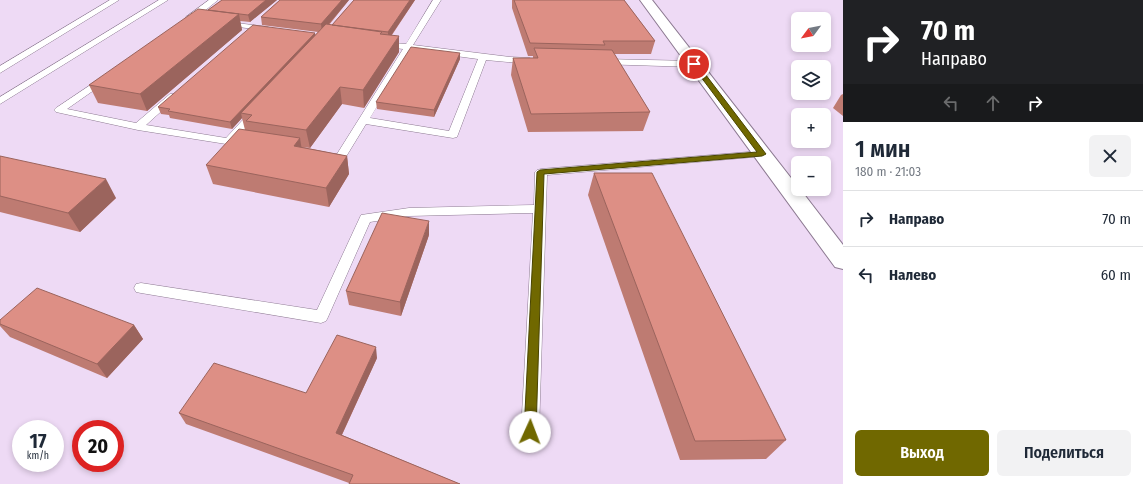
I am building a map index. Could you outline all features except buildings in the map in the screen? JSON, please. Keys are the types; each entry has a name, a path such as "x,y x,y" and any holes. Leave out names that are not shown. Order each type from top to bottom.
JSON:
{"main road":[{"path":"646,0 843,261"}],"lane":[{"path":"0,70 115,0"},
{"path":"0,101 164,0"},
{"path":"203,21 185,21 214,0"},
{"path":"318,155 340,158 437,0"},
{"path":"241,37 263,18"},
{"path":"217,22 274,30"},
{"path":"378,43 510,60 542,61"},
{"path":"363,120 454,135 483,57"},
{"path":"590,62 694,64"},
{"path":"111,74 59,110 138,127 252,145"},
{"path":"138,127 178,92"},
{"path":"229,141 261,106"},
{"path":"530,432 540,172 762,154"},
{"path":"141,288 321,317 366,218 409,212 539,210"}],"route":[{"path":"530,432 540,172 762,154 694,64"}]}
